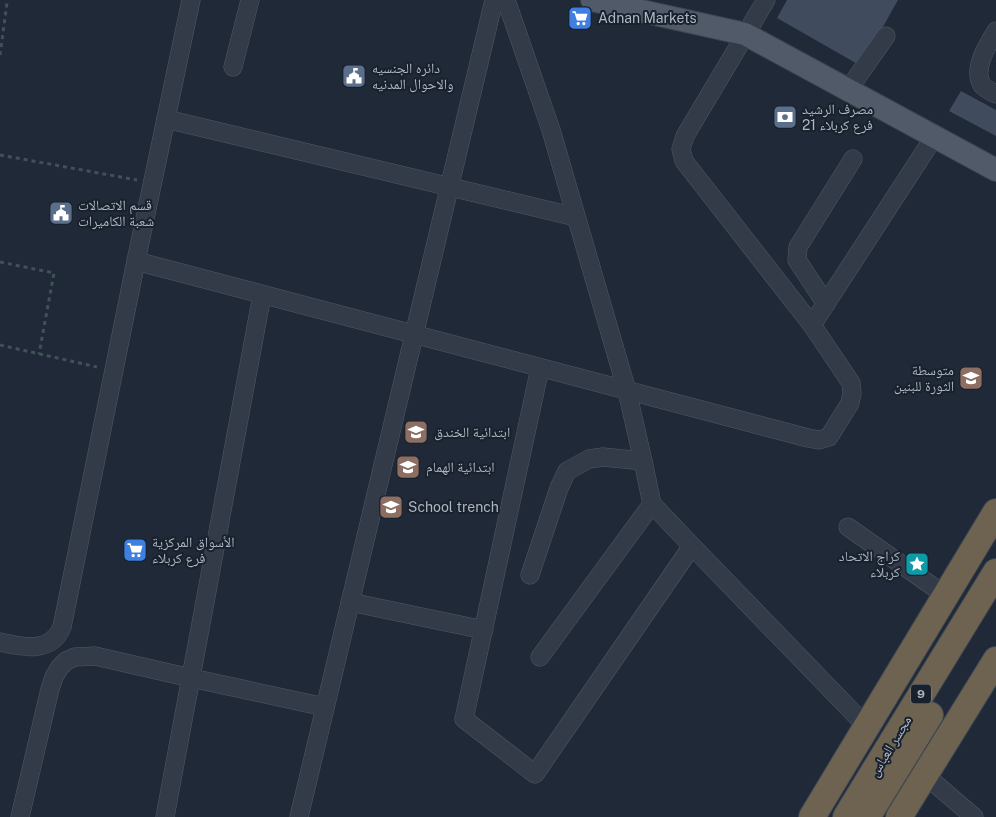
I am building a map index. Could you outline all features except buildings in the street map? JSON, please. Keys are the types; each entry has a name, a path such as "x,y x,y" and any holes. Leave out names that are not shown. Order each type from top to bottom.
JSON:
{"highway":[{"path":"812,817 996,512"},
{"name":"مجسر العباس","path":"846,817 996,572"},
{"name":"مجسر العباس","path":"867,817 996,606"},
{"path":"899,817 996,660"}],"main road":[{"path":"592,0 630,4 745,34 996,170"}],"street":[{"path":"0,642 24,647 42,645 55,638 59,633 64,617 152,182 191,0"},
{"path":"233,67 250,0"},
{"path":"299,817 494,0"},
{"path":"506,0 551,130 627,391 652,504 866,726"},
{"path":"136,261 808,438 819,440 830,437 850,403 851,383 812,325 684,161 681,149 685,136 766,0"},
{"path":"996,31 989,55 980,64 980,80 983,85 996,94"},
{"path":"848,90 886,36"},
{"path":"166,119 576,217"},
{"path":"812,325 934,137"},
{"path":"826,304 797,260 798,247 853,159"},
{"path":"165,817 262,295"},
{"path":"540,368 464,719 535,774 692,546"},
{"path":"530,575 559,488 567,471 589,459 603,457 643,461"},
{"path":"540,657 652,504"},
{"path":"848,526 946,595"},
{"path":"350,602 484,630"},
{"path":"20,817 54,677 66,661 75,657 95,656 325,707"},
{"path":"925,775 974,817"}],"path":[{"path":"0,55 7,3"},
{"path":"0,155 152,182"},
{"path":"0,262 54,273 39,354"},
{"path":"0,345 114,371"}],"place":[{"name":"Adnan Markets","path":"580,18"},
{"name":"دائره الجنسيه والاحوال المدنيه","path":"354,76"},
{"name":"مصرف الرشيد فرع كربلاء 21","path":"785,117"},
{"name":"قسم الاتصالات شعبة الكاميرات","path":"61,213"},
{"name":"متوسطة الثورة للبنين","path":"971,378"},
{"name":"ابتدائية الخندق","path":"416,432"},
{"name":"ابتدائية الهمام","path":"408,467"},
{"name":"School trench","path":"391,507"},
{"name":"الأسواق المركزية فرع كربلاء","path":"135,550"},
{"name":"كراج الاتحاد كربلاء","path":"917,564"}]}
